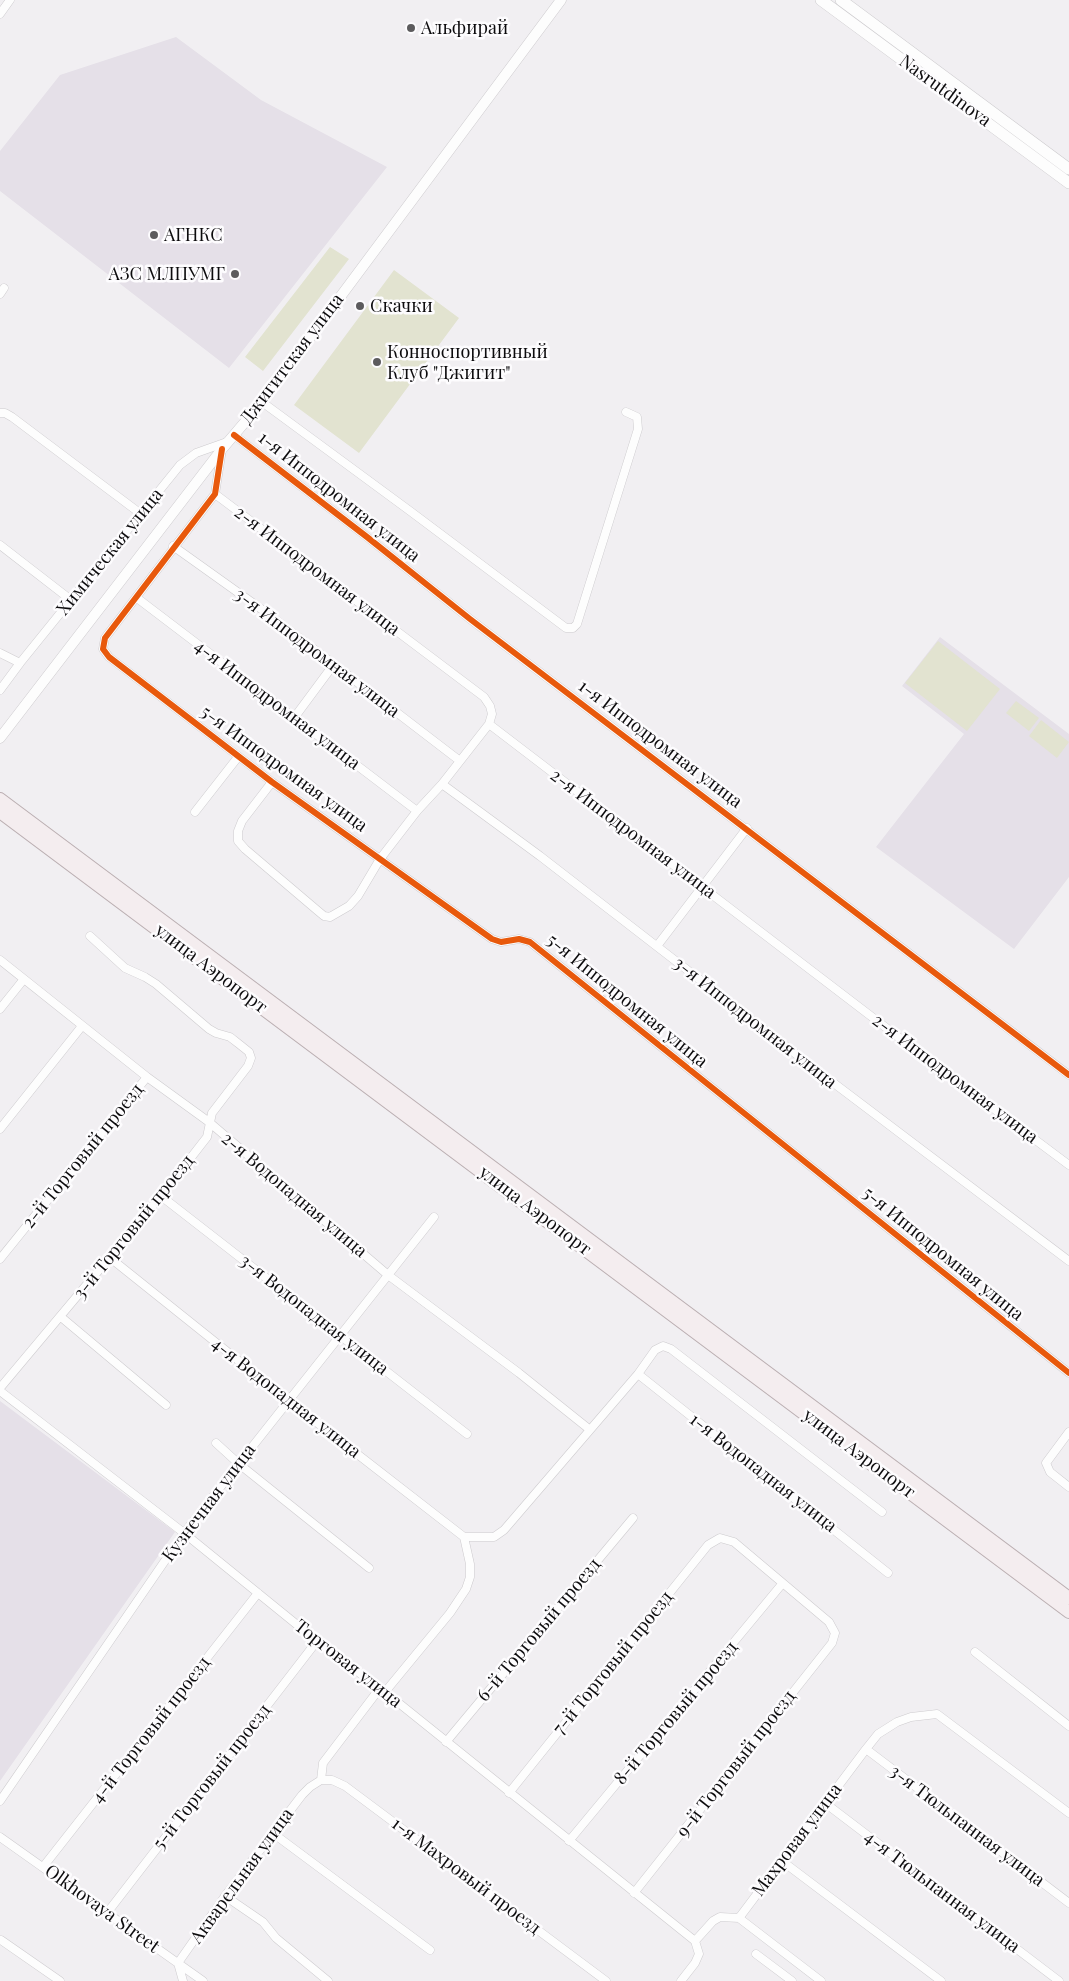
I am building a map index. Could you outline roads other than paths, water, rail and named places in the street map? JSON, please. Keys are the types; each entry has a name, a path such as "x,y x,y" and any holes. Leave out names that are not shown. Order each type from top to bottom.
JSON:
{"main road":[{"name":"Nasrutdinova","path":"821,0 1069,183"},
{"path":"841,0 1069,169"},
{"name":"улица Аэропорт","path":"0,799 1069,1598"},
{"name":"улица Аэропорт","path":"0,812 1069,1612"}],"street":[{"path":"0,14 10,0"},
{"name":"Джигитская улица","path":"0,738 228,442 262,402 561,0"},
{"path":"262,402 566,628 573,628 577,624 638,429 637,417 626,412"},
{"path":"0,413 5,413 12,417 140,514"},
{"path":"136,598 173,546 215,494 228,442"},
{"name":"Химическая улица","path":"0,690 180,466 196,453 228,442"},
{"name":"1-я Ипподромная улица","path":"228,442 367,536 501,643 747,828 1069,1075"},
{"name":"2-я Ипподромная улица","path":"215,494 484,697 490,706 492,714 489,724 702,888 1069,1165"},
{"path":"0,544 71,600"},
{"name":"3-я Ипподромная улица","path":"173,546 271,616 460,761"},
{"name":"5-я Ипподромная улица","path":"136,598 105,638 103,649 109,657 238,757 492,939 501,942 519,939 530,942 1069,1373"},
{"name":"4-я Ипподромная улица","path":"136,598 417,811"},
{"path":"0,652 20,664"},
{"path":"294,718 334,664"},
{"path":"272,782 242,821 238,831 238,841 324,916 330,916 349,906 358,896 380,860 417,811 442,784 489,724"},
{"path":"194,812 238,757"},
{"name":"3-я Ипподромная улица","path":"442,784 540,856 893,1129 1069,1261"},
{"path":"657,946 747,828"},
{"name":"3-й Торговый проезд","path":"0,1389 161,1196 207,1137 209,1122 215,1107 248,1066 252,1058 249,1052 230,1037 216,1034 209,1029 156,984 125,968 90,936"},
{"name":"2-я Водопадная улица","path":"0,960 147,1077 209,1122 388,1275 519,1373 589,1429"},
{"path":"0,1009 24,979"},
{"path":"0,1130 82,1026"},
{"name":"2-й Торговый проезд","path":"0,1258 147,1077"},
{"name":"3-я Водопадная улица","path":"161,1196 467,1434"},
{"name":"Кузнечная улица","path":"0,1801 184,1532 434,1217"},
{"name":"4-я Водопадная улица","path":"110,1257 289,1401 464,1537"},
{"path":"61,1316 166,1405"},
{"path":"321,1780 323,1764 383,1690 450,1613 466,1589 470,1577 470,1564 464,1537 494,1537 504,1530 638,1374 655,1350 663,1346 671,1349 882,1512"},
{"name":"1-я Водопадная улица","path":"638,1374 888,1573"},
{"name":"Торговая улица","path":"0,1389 184,1532 317,1641 383,1690 569,1841 695,1940"},
{"path":"1069,1432 1046,1463 1050,1472 1069,1487"},
{"path":"216,1443 239,1464 369,1568"},
{"name":"6-й Торговый проезд","path":"446,1742 633,1518"},
{"name":"7-й Торговый проезд","path":"510,1793 708,1545 720,1538 734,1542 782,1584"},
{"name":"9-й Торговый проезд","path":"634,1893 832,1643 835,1633 829,1622 782,1584"},
{"name":"8-й Торговый проезд","path":"569,1841 782,1584"},
{"name":"4-й Торговый проезд","path":"43,1867 258,1593"},
{"name":"5-й Торговый проезд","path":"107,1913 317,1641"},
{"path":"975,1652 1069,1726"},
{"name":"Махровая улица","path":"739,1918 878,1734 897,1722 911,1717 938,1714 1069,1813"},
{"name":"3-я Тюльпанная улица","path":"866,1749 1069,1903"},
{"name":"Акварельная улица","path":"178,1963 225,1896 302,1795 310,1786 321,1780"},
{"name":"1-я Махровый проезд","path":"321,1780 332,1780 345,1786 606,1981"},
{"name":"4-я Тюльпанная улица","path":"825,1803 1059,1981"},
{"path":"274,1834 430,1950"},
{"name":"Olkhovaya Street","path":"0,1837 204,1981"},
{"path":"782,1861 941,1981"},
{"path":"225,1896 263,1922 276,1938 328,1981"},
{"path":"681,1981 695,1963 699,1954 695,1940 713,1921 720,1917 739,1918 821,1981"},
{"path":"1,1940 60,1981"},
{"path":"756,1954 792,1981"},
{"path":"178,1963 182,1981"}],"place":[{"name":"Альфирай","path":"411,28"},
{"name":"АГНКС","path":"154,235"},
{"name":"АЗС МЛПУМГ","path":"235,274"},
{"name":"Скачки","path":"360,306"},
{"name":"Конноспортивный Клуб \"Джигит\"","path":"377,362"}]}
